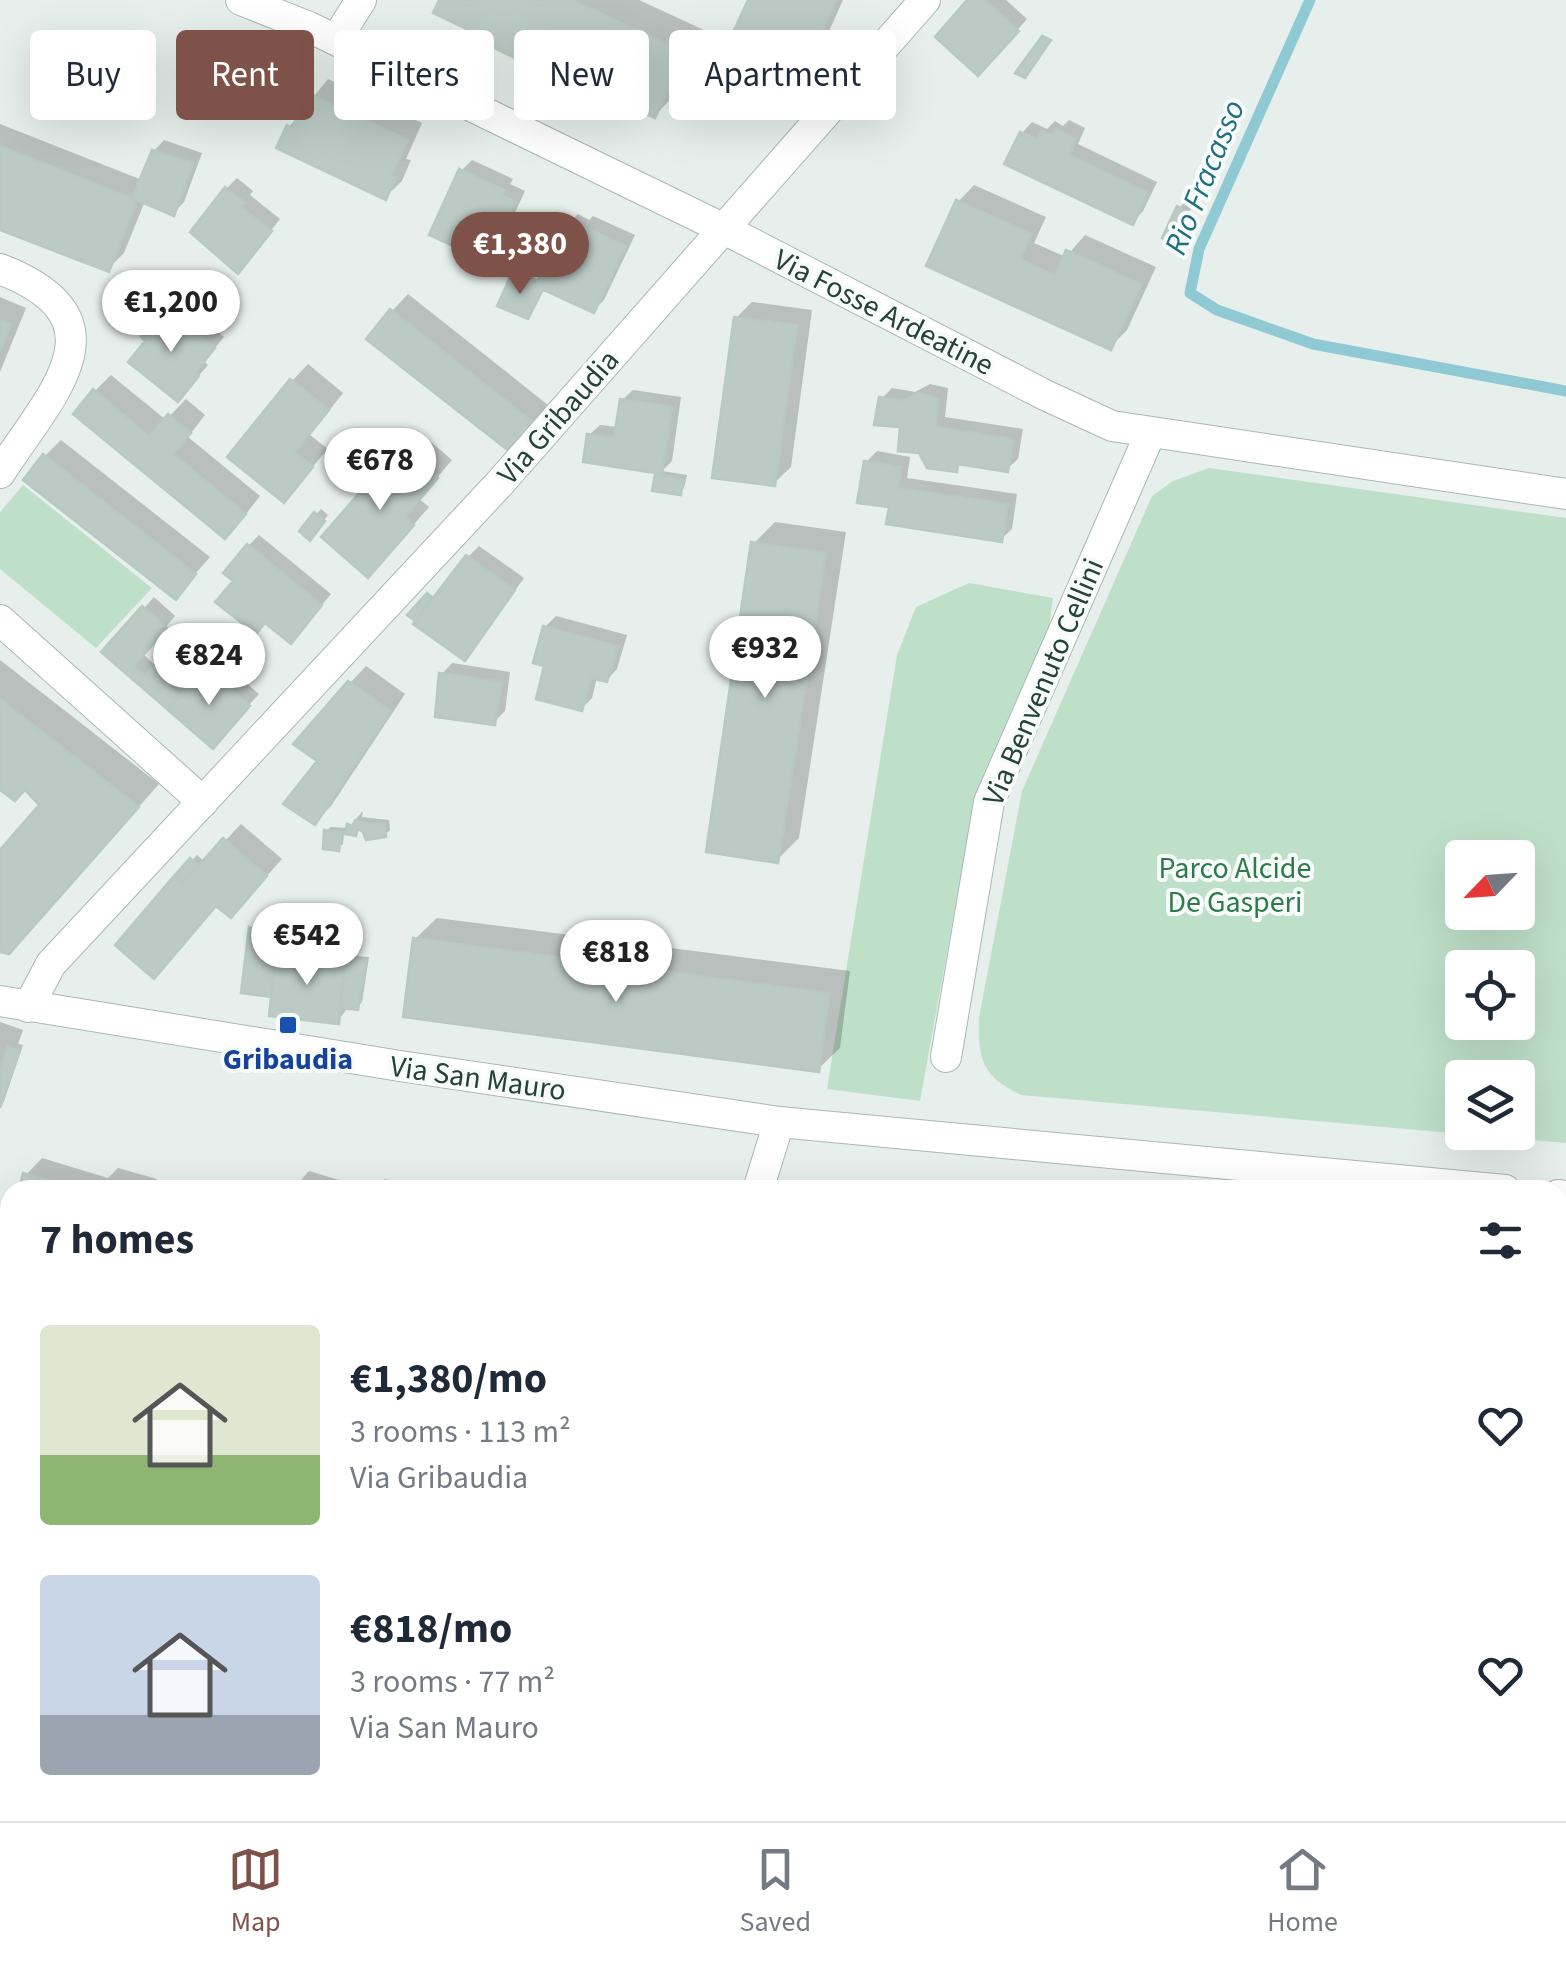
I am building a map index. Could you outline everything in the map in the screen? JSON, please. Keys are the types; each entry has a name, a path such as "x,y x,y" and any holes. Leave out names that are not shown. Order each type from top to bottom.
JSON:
{"street":[{"name":"Via Fosse Ardeatine","path":"241,0 334,39"},
{"path":"342,30 361,0"},
{"name":"Via Gribaudia","path":"14,1004 499,484 925,0"},
{"name":"Via Fosse Ardeatine","path":"494,117 1112,426 1566,494"},
{"path":"0,270 48,292 70,320 73,342 64,372 0,473"},
{"name":"Via Benvenuto Cellini","path":"946,1057 988,802 1150,434"},
{"path":"0,620 202,802"},
{"name":"Via San Mauro","path":"14,1004 779,1122 1398,1180"},
{"path":"761,1180 779,1122"}],"green space":[{"name":"Parco Alcide De Gasperi","path":"1209,468 1566,518 1566,1143 1535,1140 1535,1060 1445,1060 1445,1132 1021,1095 990,1073 982,1056 979,1018 1022,791 1152,496 1173,481"},
{"path":"23,485 152,588 96,648 0,569 0,512"},
{"path":"969,583 1053,598 1048,634 975,799 920,1101 827,1089 897,655 916,607"}],"building":[{"path":"439,0 572,0 637,30 514,30 514,58 494,48 494,30 469,30 433,13"},
{"path":"748,0 836,0 822,30 734,30"},
{"path":"967,0 984,0 1019,31 978,76 935,37"},
{"path":"649,36 669,45 669,89 655,118 649,115"},
{"path":"1042,36 1051,40 1025,78 1015,73"},
{"path":"314,96 334,105 334,120 365,120 408,140 391,175 396,177 386,200 276,148 287,125 293,128 297,120 314,120"},
{"path":"1056,129 1076,139 1069,155 1148,193 1133,225 1004,164 1020,132 1037,140 1042,131 1053,136"},
{"path":"0,146 137,200 109,272 0,230"},
{"path":"152,150 193,163 174,216 132,198"},
{"path":"459,169 505,190 502,195 516,202 488,262 429,235"},
{"path":"225,187 245,203 241,207 272,231 238,274 190,232"},
{"path":"956,200 1031,234 1020,259 1051,274 1055,275 1066,250 1141,284 1111,350 926,266"},
{"path":"1177,206 1189,212 1174,243 1162,238"},
{"path":"565,223 578,230 580,225 626,246 594,313 535,286"},
{"path":"512,273 543,289 528,319 497,306"},
{"path":"165,308 215,348 178,402 128,362 145,341 141,337"},
{"path":"390,309 533,422 510,452 366,339"},
{"path":"734,317 797,325 775,486 712,478"},
{"path":"0,320 11,324 0,351"},
{"path":"290,379 329,410 295,452 313,467 284,503 227,457"},
{"path":"93,389 149,436 168,414 191,433 173,454 246,514 225,539 73,414"},
{"path":"918,393 938,399 936,427 1013,439 1008,472 958,464 957,472 927,468 919,453 898,451 900,427 874,425 879,397 903,401"},
{"path":"620,399 672,407 662,474 583,462 587,434 614,438"},
{"path":"400,446 438,478 405,517 414,525 368,578 321,537"},
{"path":"43,454 196,574 176,600 23,480"},
{"path":"864,461 901,467 898,488 1008,504 1002,542 886,524 889,507 857,503"},
{"path":"655,474 683,479 681,495 652,491"},
{"path":"314,512 325,521 310,541 299,531"},
{"path":"751,542 826,553 778,863 706,852"},
{"path":"247,544 322,605 291,644 265,623 256,634 215,602 233,581 223,573"},
{"path":"466,555 515,590 465,661 413,624"},
{"path":"427,593 432,597 415,621 407,615"},
{"path":"142,606 167,628 134,666 145,675 153,665 172,681 168,686 180,696 168,710 101,652"},
{"path":"543,626 618,646 607,682 591,678 582,711 536,699 544,666 533,663"},
{"path":"205,667 250,706 213,749 168,710"},
{"path":"439,673 501,682 495,725 435,717"},
{"path":"348,681 391,711 315,825 283,804 317,761 293,744"},
{"path":"0,699 139,807 9,954 0,952 0,850 39,805 25,790 15,801 0,790"},
{"path":"355,820 385,824 386,837 366,840 358,829 356,836 345,834 347,824 353,826"},
{"path":"324,830 341,832 339,851 323,849"},
{"path":"223,838 267,876 231,918 216,906 154,979 115,945 174,876 183,883"},
{"path":"190,858 198,865 183,883 174,876"},
{"path":"249,927 266,940 270,933 281,937 271,997 241,993"},
{"path":"413,938 829,993 819,1072 403,1017"},
{"path":"276,952 345,959 339,1024 269,1016"},
{"path":"345,959 366,961 358,1010 340,1008"},
{"path":"8,1046 20,1050 0,1108 0,1071"},
{"path":"23,1173 46,1180 21,1180"}],"waterway":[{"name":"Rio Fracasso","path":"1310,0 1199,249 1190,293 1217,310 1313,344 1566,391"}],"place":[{"name":"Gribaudia","path":"288,1025"}]}
